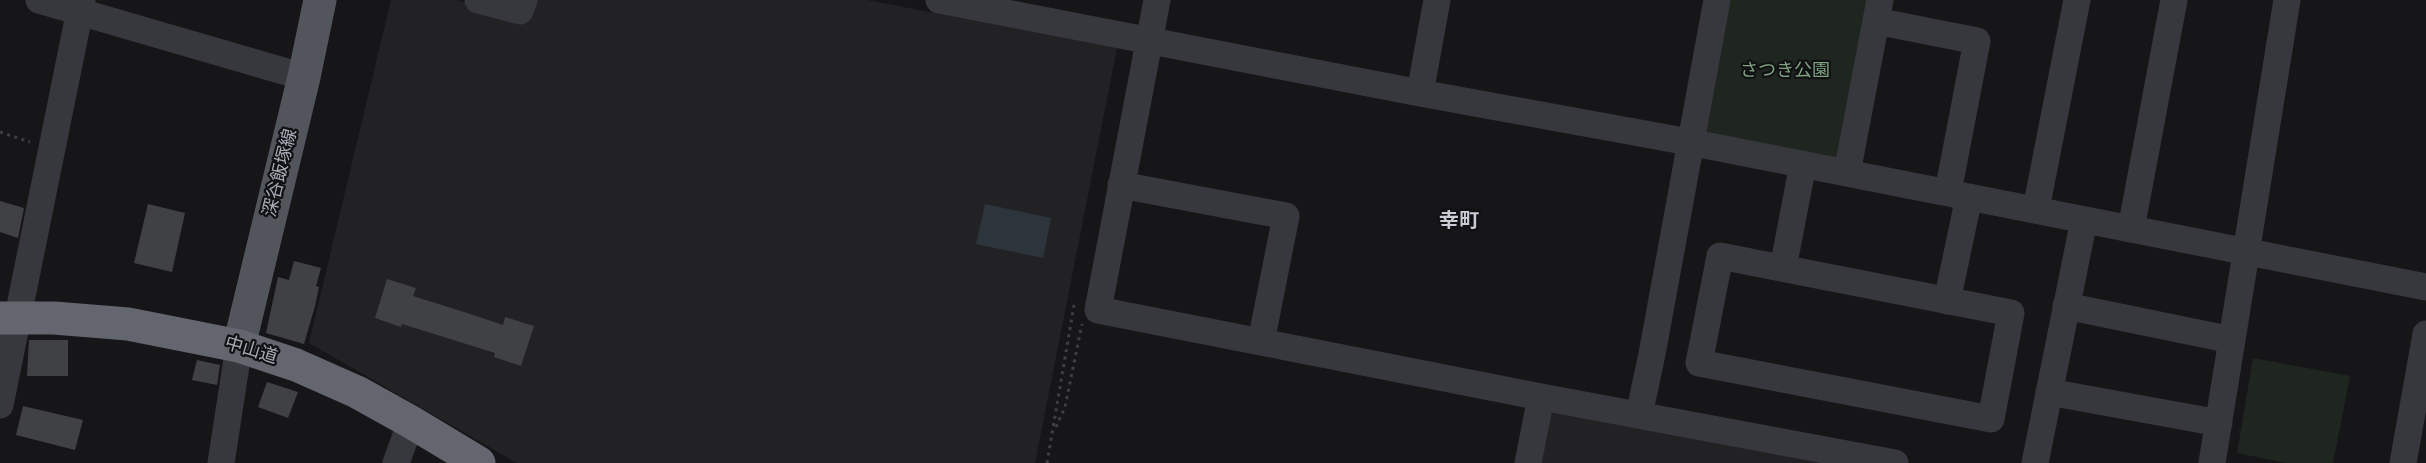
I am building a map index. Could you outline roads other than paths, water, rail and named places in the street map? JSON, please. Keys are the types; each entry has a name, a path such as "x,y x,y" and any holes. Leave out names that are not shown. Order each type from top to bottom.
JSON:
{"highway":[{"name":"中山道","path":"8,318 128,324 239,346 329,379 411,422 479,463"}],"main road":[{"name":"深谷飯塚線","path":"239,346 304,77 320,0"}],"street":[{"path":"39,0 81,6 304,77"},
{"path":"478,0 520,11 524,0"},
{"path":"939,0 1959,194 2426,287"},
{"path":"1156,0 1098,310 1639,415 1840,458 1895,463"},
{"path":"1420,93 1437,0"},
{"path":"1639,415 1717,0"},
{"path":"2036,209 2077,0"},
{"path":"2130,229 2174,0"},
{"path":"2212,463 2287,0"},
{"path":"0,405 8,318 51,149 81,6"},
{"path":"1847,173 1878,11 1977,41 1947,301"},
{"path":"1783,268 1803,164"},
{"path":"1121,185 1286,216 1261,342"},
{"path":"2035,463 2084,220"},
{"path":"1720,256 1783,268 2011,313 1991,419 1699,363 1720,256"},
{"path":"2066,306 2232,340"},
{"path":"2403,463 2426,334"},
{"path":"220,463 239,346"},
{"path":"2049,392 2219,423"},
{"path":"1528,463 1541,397"},
{"path":"396,463 411,422"}],"district":[{"name":"幸町","path":"1459,222"}],"park label":[{"name":"さつき公園","path":"1785,71"}]}
